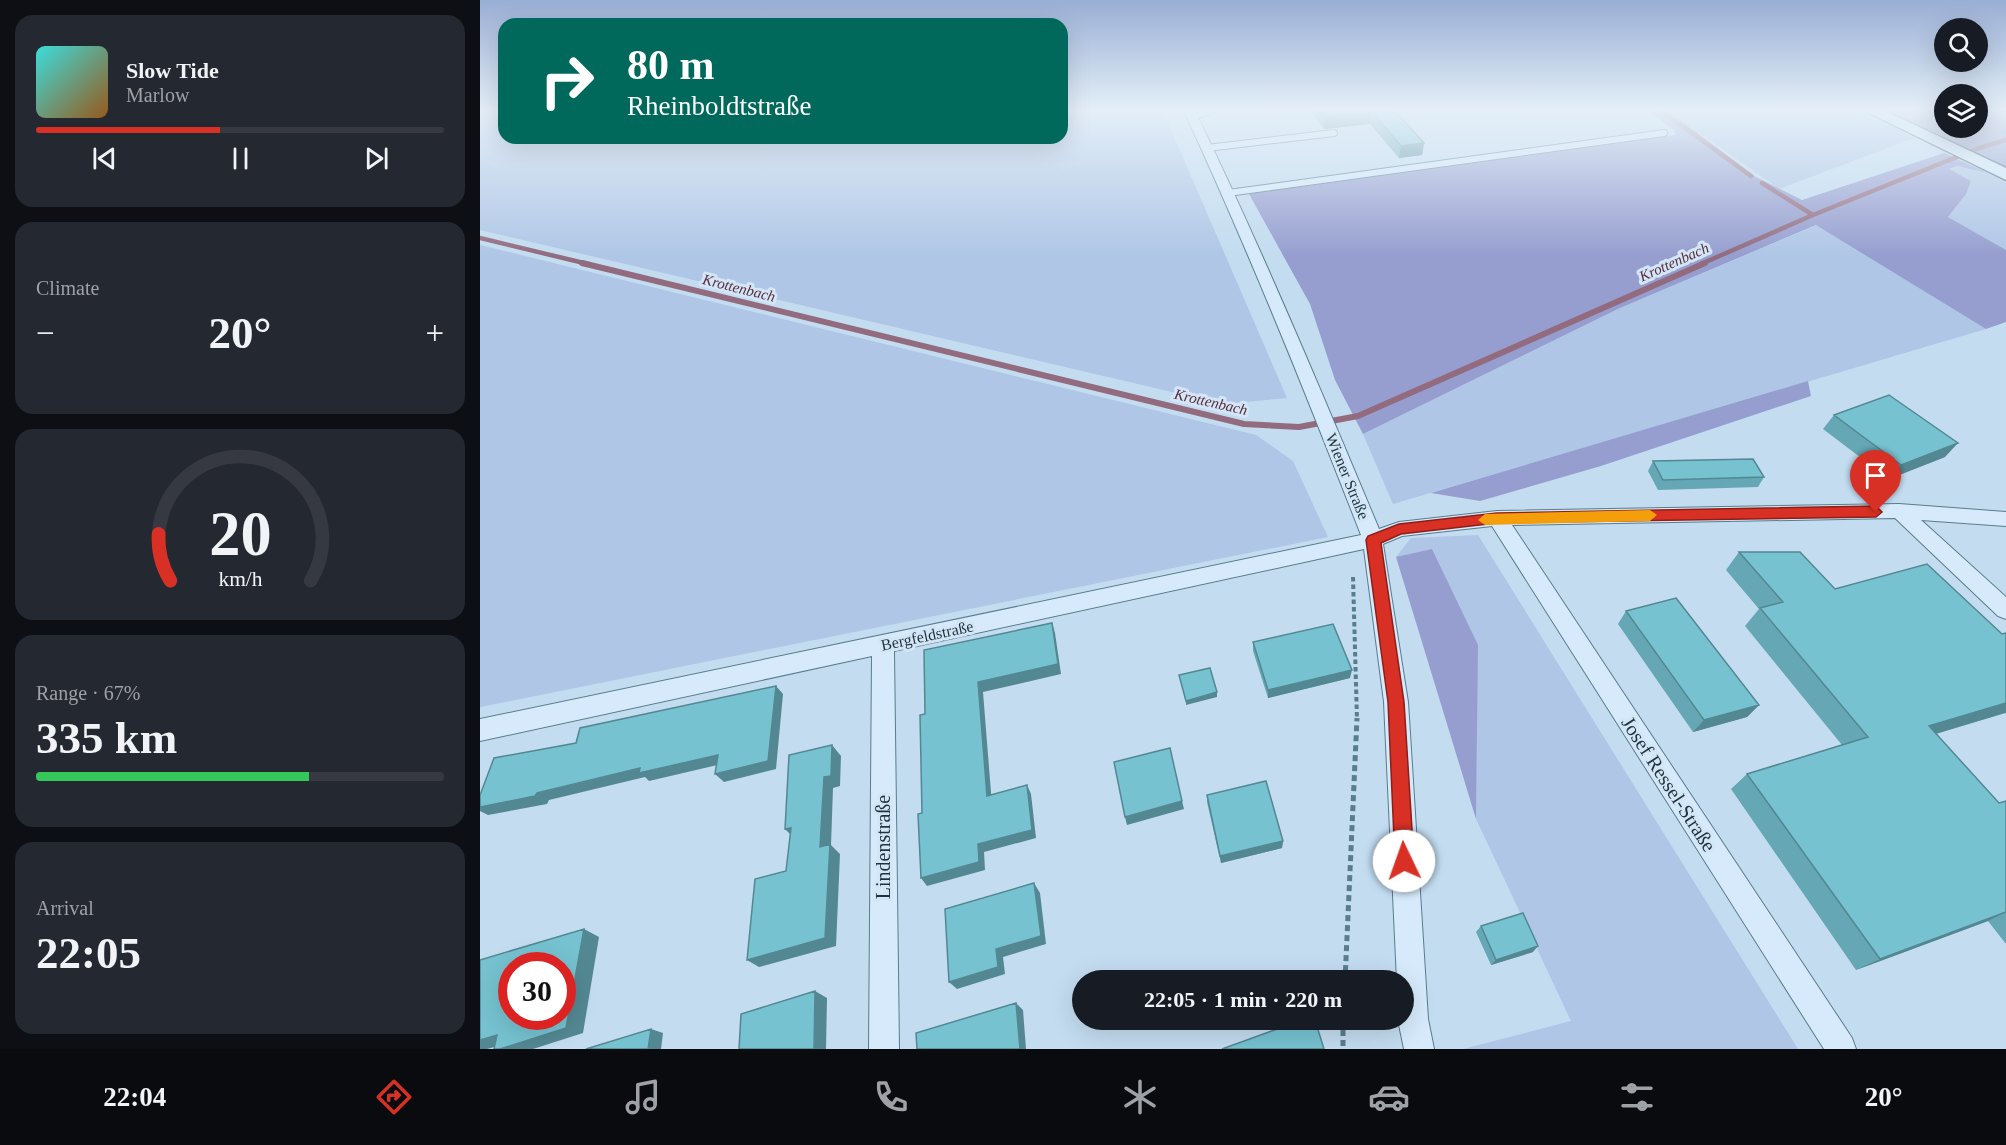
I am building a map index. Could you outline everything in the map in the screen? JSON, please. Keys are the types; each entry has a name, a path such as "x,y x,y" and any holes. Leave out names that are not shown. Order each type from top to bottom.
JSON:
{"main road":[{"path":"1970,158 2006,176"}],"street":[{"name":"Wiener Straße","path":"1212,158 1317,400 1373,540 1396,702 1413,1019 1419,1049"},
{"name":"Bergfeldstraße","path":"480,730 1373,540 1399,529 1497,518 1899,511 2006,519"},
{"path":"1899,511 2006,610"},
{"name":"Josef Ressel-Straße","path":"1497,518 1841,1049"},
{"name":"Lindenstraße","path":"883,644 884,1049"}],"lane":[{"path":"1228,193 1483,158"}],"path":[{"path":"1345,970 1357,716 1353,574 1373,540"},
{"path":"1343,1030 1343,1049"}],"shaded area":[{"path":"480,158 1183,158 1287,398 1223,404 480,230"},
{"path":"1509,158 1731,158 1756,177 1802,200 1929,158 1955,158 1988,173 1957,166 1949,169 1971,181 1966,194 1948,217 2006,250 2006,322 1986,329 1816,225 1620,308 1363,434 1335,380 1310,304 1249,194"},
{"path":"1735,158 1861,158 1779,189"},
{"path":"1987,158 2006,158 2006,167"},
{"path":"1957,166 1988,173 2006,182 2006,250 1948,217 1966,194 1948,169"},
{"path":"1817,225 1986,329 1393,504 1363,434 1620,308"},
{"path":"480,245 1256,435 1293,461 1328,537 480,707"},
{"path":"1808,381 1811,396 1601,466 1480,501 1431,493"},
{"path":"1478,535 1798,1049 1463,1049 1571,1021 1476,819 1477,645 1396,557 1411,538"},
{"path":"1432,549 1478,645 1476,819 1396,557"}],"building":[{"path":"1889,395 1958,443 1901,465 1834,415"},
{"path":"1753,459 1764,477 1663,480 1653,461"},
{"path":"1739,552 1800,552 1835,589 1927,564 2002,634 2006,633 2006,703 1929,726 1999,803 2006,801 2006,912 1880,959 1747,774 1868,737 1760,608 1783,602"},
{"path":"1676,598 1759,705 1704,720 1626,611"},
{"path":"1052,623 1058,664 978,682 987,796 1027,785 1032,830 978,844 979,862 921,878 918,814 922,813 920,715 925,714 924,650"},
{"path":"1333,624 1352,670 1268,690 1253,642"},
{"path":"1210,668 1217,692 1186,701 1179,675"},
{"path":"776,686 768,761 715,774 718,755 639,773 640,768 537,793 535,796 480,807 480,795 494,758 576,743 580,728"},
{"path":"832,745 831,776 824,777 820,847 830,844 825,938 747,960 755,879 786,871 791,828 785,829 789,755"},
{"path":"1170,748 1182,801 1125,817 1114,762"},
{"path":"1266,781 1283,841 1220,856 1207,795"},
{"path":"1034,883 1041,936 996,949 998,967 949,982 945,909"},
{"path":"1523,913 1538,946 1496,960 1481,926"},
{"path":"584,929 576,973 576,952 507,952"},
{"path":"498,955 498,1030 560,1030 500,1049 494,1049 497,1035 480,1040 480,960"},
{"path":"815,991 814,1049 739,1049 741,1014"},
{"path":"1016,1003 1020,1049 917,1049 916,1033"},
{"path":"651,1029 648,1049 586,1049"},
{"path":"1274,1030 1318,1030 1324,1049 1222,1049"}],"waterway":[{"path":"1726,158 1751,176"},
{"name":"Krottenbach","path":"1813,215 1954,158"},
{"path":"1762,183 1813,215"},
{"name":"Krottenbach","path":"1701,264 1813,215"},
{"name":"Krottenbach","path":"480,238 588,264"},
{"name":"Krottenbach","path":"582,263 1244,424 1299,427 1358,416 1705,263"}],"slow traffic":[{"path":"1485,520 1650,515"}],"route":[{"path":"1404,861 1396,702 1373,540 1399,529 1497,518 1876,512"}]}
